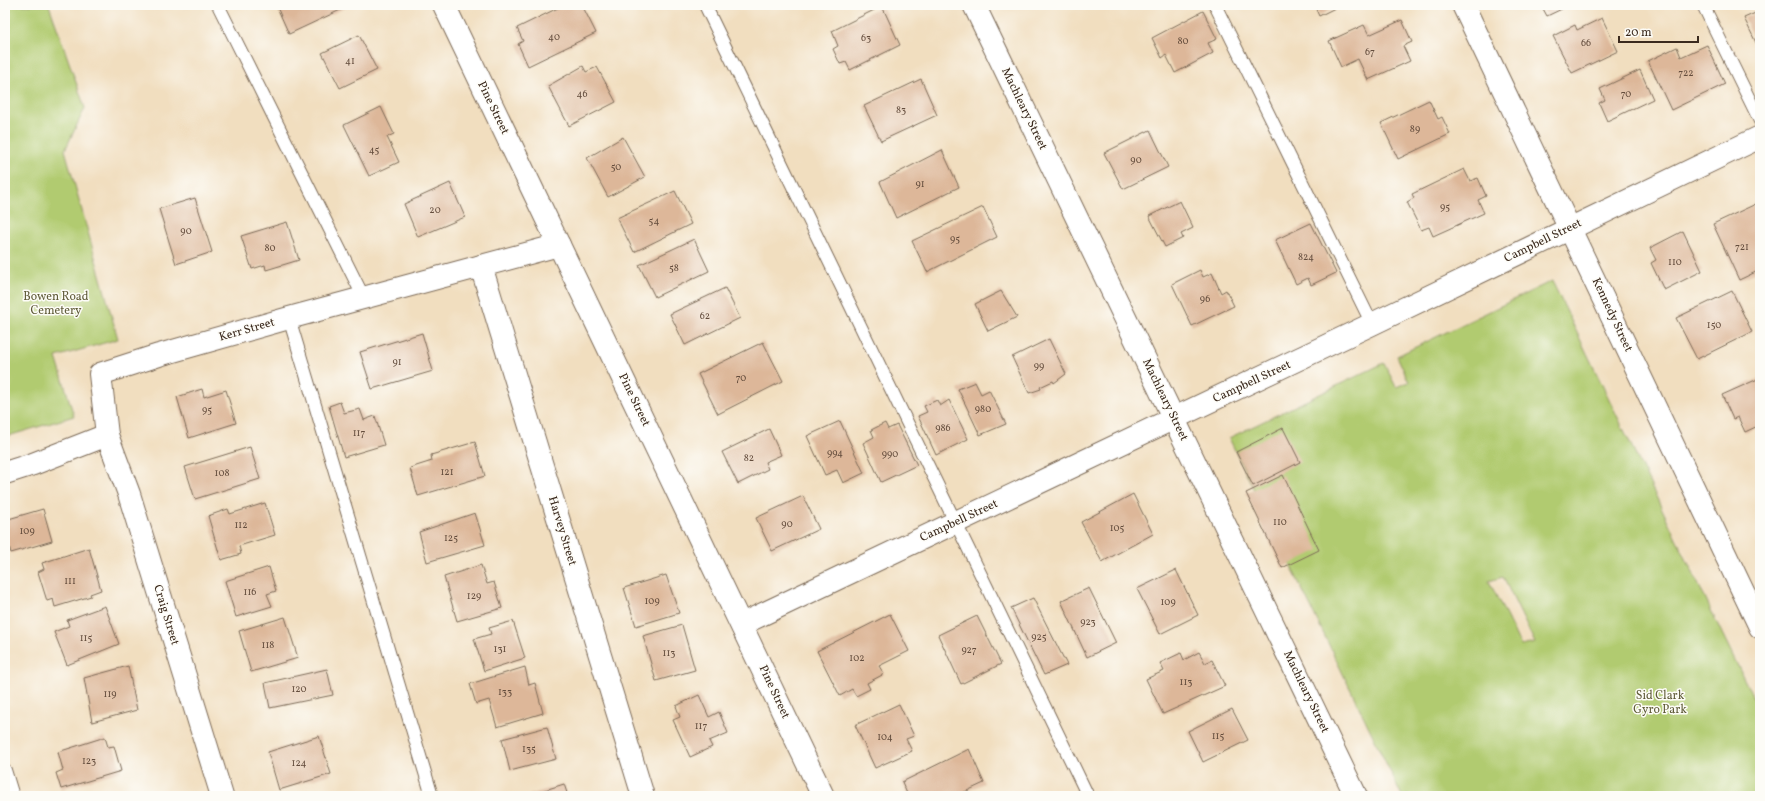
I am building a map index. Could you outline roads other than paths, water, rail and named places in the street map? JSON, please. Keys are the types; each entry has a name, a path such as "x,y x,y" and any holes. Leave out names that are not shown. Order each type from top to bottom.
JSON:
{"street":[{"name":"Pine Street","path":"444,5 742,624 823,796"},
{"name":"Machleary Street","path":"974,5 1356,796"},
{"name":"Kennedy Street","path":"1463,5 1760,626"},
{"name":"Campbell Street","path":"742,624 1372,324 1760,137"},
{"name":"Kerr Street","path":"107,434 100,374 159,354 559,245"},
{"name":"Harvey Street","path":"481,266 643,796"},
{"path":"5,473 33,464 107,434"},
{"name":"Craig Street","path":"107,434 129,494 222,796"}],"lane":[{"path":"218,5 364,298"},
{"path":"705,5 1088,796"},
{"path":"1215,5 1372,324"},
{"path":"1703,5 1760,121"},
{"path":"289,318 432,796"},
{"path":"5,770 13,796"}],"park label":[{"name":"Bowen Road Cemetery","path":"56,304"},
{"name":"Sid Clark Gyro Park","path":"1660,703"}]}
